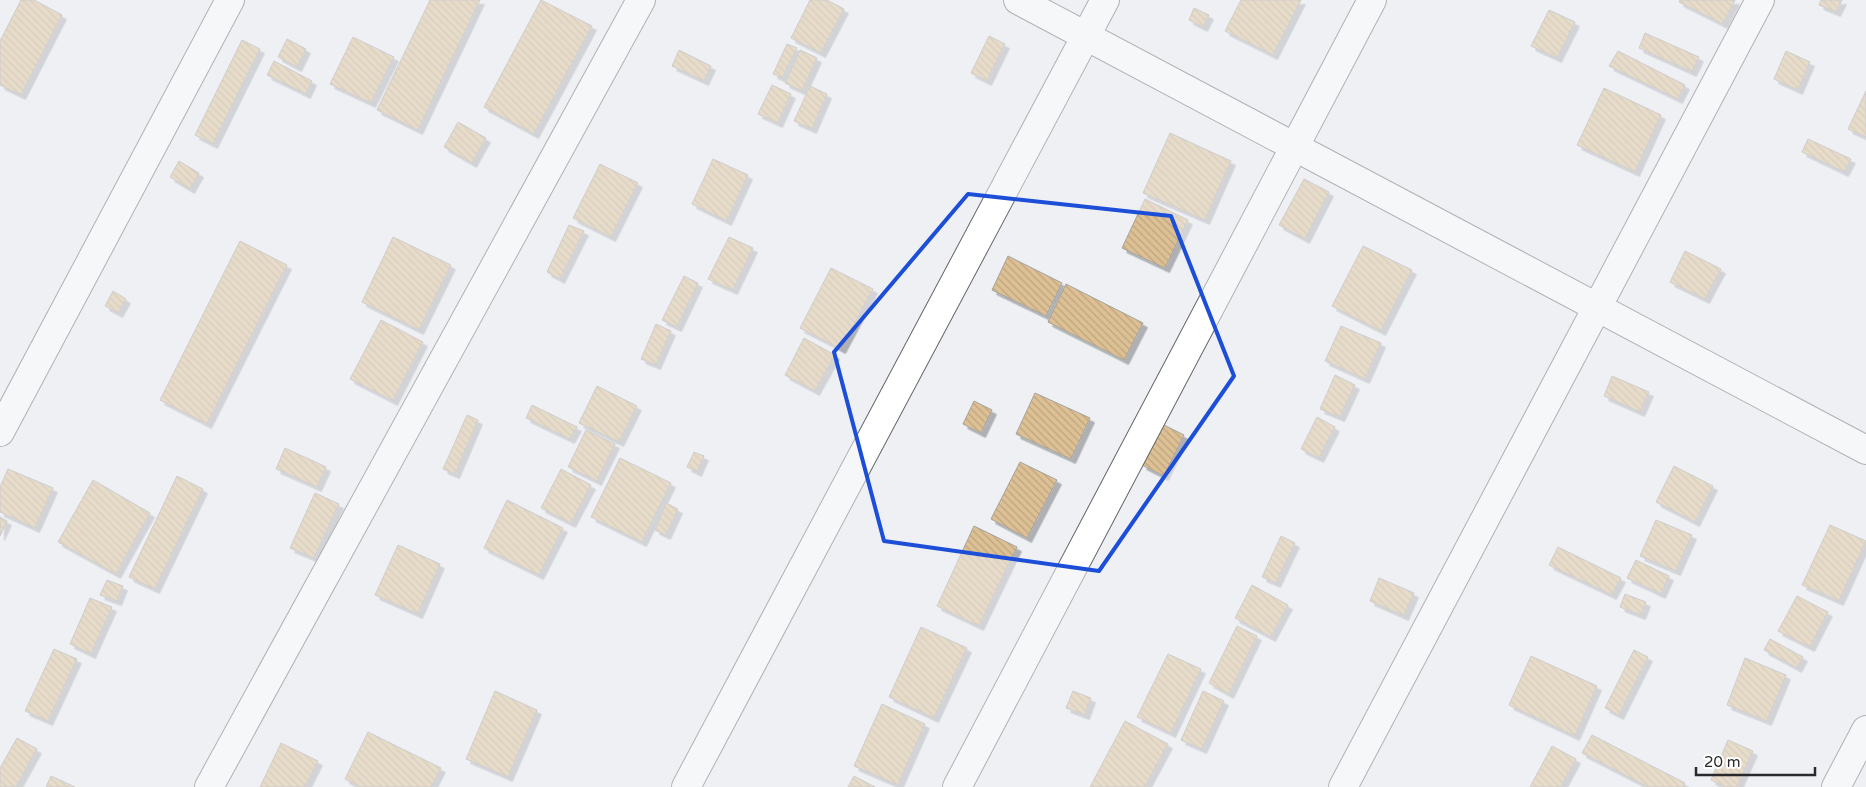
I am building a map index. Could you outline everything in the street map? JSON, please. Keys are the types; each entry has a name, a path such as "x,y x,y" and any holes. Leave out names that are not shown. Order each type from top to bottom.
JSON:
{"street":[{"path":"0,432 230,0"},
{"path":"209,787 641,0"},
{"path":"1018,0 1866,450"},
{"path":"686,787 1105,0"},
{"path":"957,787 1372,0"},
{"path":"1343,787 1760,0"},
{"path":"1836,787 1866,730"}],"highlighted area":[{"path":"968,194 1171,216 1234,376 1099,571 884,541 834,352"}],"building":[{"path":"21,0 34,0 62,15 21,95 0,85 0,41"},
{"path":"430,0 480,0 418,130 377,110"},
{"path":"541,0 592,26 534,134 484,107"},
{"path":"810,0 827,0 844,9 821,53 791,38"},
{"path":"1241,0 1301,0 1273,55 1225,31"},
{"path":"1680,0 1735,0 1723,24 1679,2"},
{"path":"1821,0 1842,0 1836,12 1819,5"},
{"path":"1194,8 1209,15 1203,27 1189,20"},
{"path":"1549,10 1575,22 1557,58 1531,46"},
{"path":"1645,33 1699,57 1692,72 1639,48"},
{"path":"989,36 1005,44 987,81 971,73"},
{"path":"353,37 394,57 371,103 330,84"},
{"path":"287,39 306,49 297,67 278,57"},
{"path":"242,40 260,49 213,144 195,135"},
{"path":"787,44 797,48 782,78 773,74"},
{"path":"679,50 711,66 704,81 672,66"},
{"path":"800,50 817,58 802,91 785,83"},
{"path":"1618,51 1685,85 1678,99 1609,66"},
{"path":"1786,51 1810,62 1798,90 1774,79"},
{"path":"274,61 312,81 306,94 267,75"},
{"path":"772,85 791,94 778,123 758,114"},
{"path":"810,86 827,94 812,129 794,121"},
{"path":"1604,88 1661,115 1635,172 1577,145"},
{"path":"1866,91 1866,137 1848,129"},
{"path":"458,122 486,138 472,163 444,147"},
{"path":"1170,133 1231,161 1205,220 1143,193"},
{"path":"1808,139 1851,159 1844,172 1802,152"},
{"path":"713,159 748,175 727,221 692,204"},
{"path":"179,161 199,173 190,189 170,177"},
{"path":"600,164 638,183 611,237 573,218"},
{"path":"1304,179 1329,192 1305,239 1279,225"},
{"path":"1145,199 1188,220 1165,268 1122,248"},
{"path":"569,225 584,231 560,279 547,272"},
{"path":"393,237 451,265 419,330 362,302"},
{"path":"729,237 753,248 733,290 708,279"},
{"path":"240,241 287,265 207,424 160,400"},
{"path":"1363,246 1412,270 1381,331 1332,306"},
{"path":"1685,251 1721,269 1705,299 1670,282"},
{"path":"1008,256 1062,283 1046,316 992,290"},
{"path":"831,268 873,289 841,349 800,328"},
{"path":"684,276 698,283 677,327 662,320"},
{"path":"1066,284 1143,323 1124,360 1048,322"},
{"path":"113,291 126,299 118,313 105,306"},
{"path":"381,320 423,342 393,401 350,379"},
{"path":"656,324 671,331 656,365 641,359"},
{"path":"1341,326 1381,343 1365,379 1325,361"},
{"path":"804,338 835,355 815,391 785,375"},
{"path":"1335,375 1355,385 1340,417 1320,409"},
{"path":"1612,376 1649,392 1640,412 1604,396"},
{"path":"597,386 637,406 619,442 579,423"},
{"path":"1035,393 1090,418 1071,459 1016,434"},
{"path":"974,401 992,410 981,433 963,424"},
{"path":"532,405 577,427 570,439 526,418"},
{"path":"467,415 478,420 455,474 443,469"},
{"path":"1317,417 1335,427 1319,458 1301,449"},
{"path":"1162,424 1184,435 1164,476 1142,465"},
{"path":"586,430 615,444 597,481 568,467"},
{"path":"285,448 326,467 317,487 276,469"},
{"path":"694,452 704,456 697,472 687,467"},
{"path":"620,458 671,483 642,542 591,517"},
{"path":"1020,462 1057,480 1027,538 991,519"},
{"path":"1674,466 1713,486 1695,522 1656,502"},
{"path":"8,469 53,488 35,528 0,512 0,487"},
{"path":"561,469 591,485 571,523 541,508"},
{"path":"177,476 203,489 155,589 129,577"},
{"path":"93,480 150,513 116,574 58,542"},
{"path":"315,493 339,504 314,558 290,548"},
{"path":"507,500 563,528 539,575 484,548"},
{"path":"666,503 678,509 666,535 655,530"},
{"path":"0,517 7,521 0,536"},
{"path":"1656,520 1692,535 1676,571 1640,556"},
{"path":"1830,525 1866,541 1839,601 1802,585"},
{"path":"974,526 1017,547 979,626 937,606"},
{"path":"1281,536 1295,543 1276,583 1262,577"},
{"path":"398,545 440,564 418,614 375,595"},
{"path":"1558,547 1621,578 1612,595 1549,565"},
{"path":"1636,560 1669,576 1661,594 1627,578"},
{"path":"1379,578 1414,593 1404,616 1370,601"},
{"path":"107,580 123,586 117,601 100,595"},
{"path":"1252,585 1288,605 1271,637 1235,618"},
{"path":"1625,594 1646,602 1641,615 1620,607"},
{"path":"1797,596 1828,612 1810,647 1778,631"},
{"path":"90,598 112,607 91,654 70,644"},
{"path":"1237,626 1257,636 1229,694 1209,683"},
{"path":"921,627 967,648 934,718 889,697"},
{"path":"1770,639 1803,657 1797,668 1764,650"},
{"path":"54,649 77,659 48,721 25,711"},
{"path":"1634,650 1648,657 1619,715 1605,708"},
{"path":"1168,654 1201,669 1171,733 1137,717"},
{"path":"1531,656 1597,686 1575,736 1509,705"},
{"path":"1745,658 1786,675 1767,721 1727,705"},
{"path":"495,691 537,710 508,777 466,759"},
{"path":"1073,691 1091,698 1085,715 1066,708"},
{"path":"1203,691 1224,701 1202,749 1181,740"},
{"path":"882,704 925,724 898,785 854,766"},
{"path":"1125,721 1168,744 1145,787 1090,787"},
{"path":"368,732 441,768 431,787 360,787 345,779"},
{"path":"1592,735 1685,783 1683,787 1648,787 1582,753"},
{"path":"17,738 37,749 16,787 0,787 0,768"},
{"path":"1728,740 1753,751 1737,787 1725,787 1711,780"},
{"path":"281,743 318,761 305,787 260,787"},
{"path":"1552,746 1576,759 1561,787 1530,787"},
{"path":"51,776 75,787 46,787"},
{"path":"854,776 875,787 848,787"}]}
